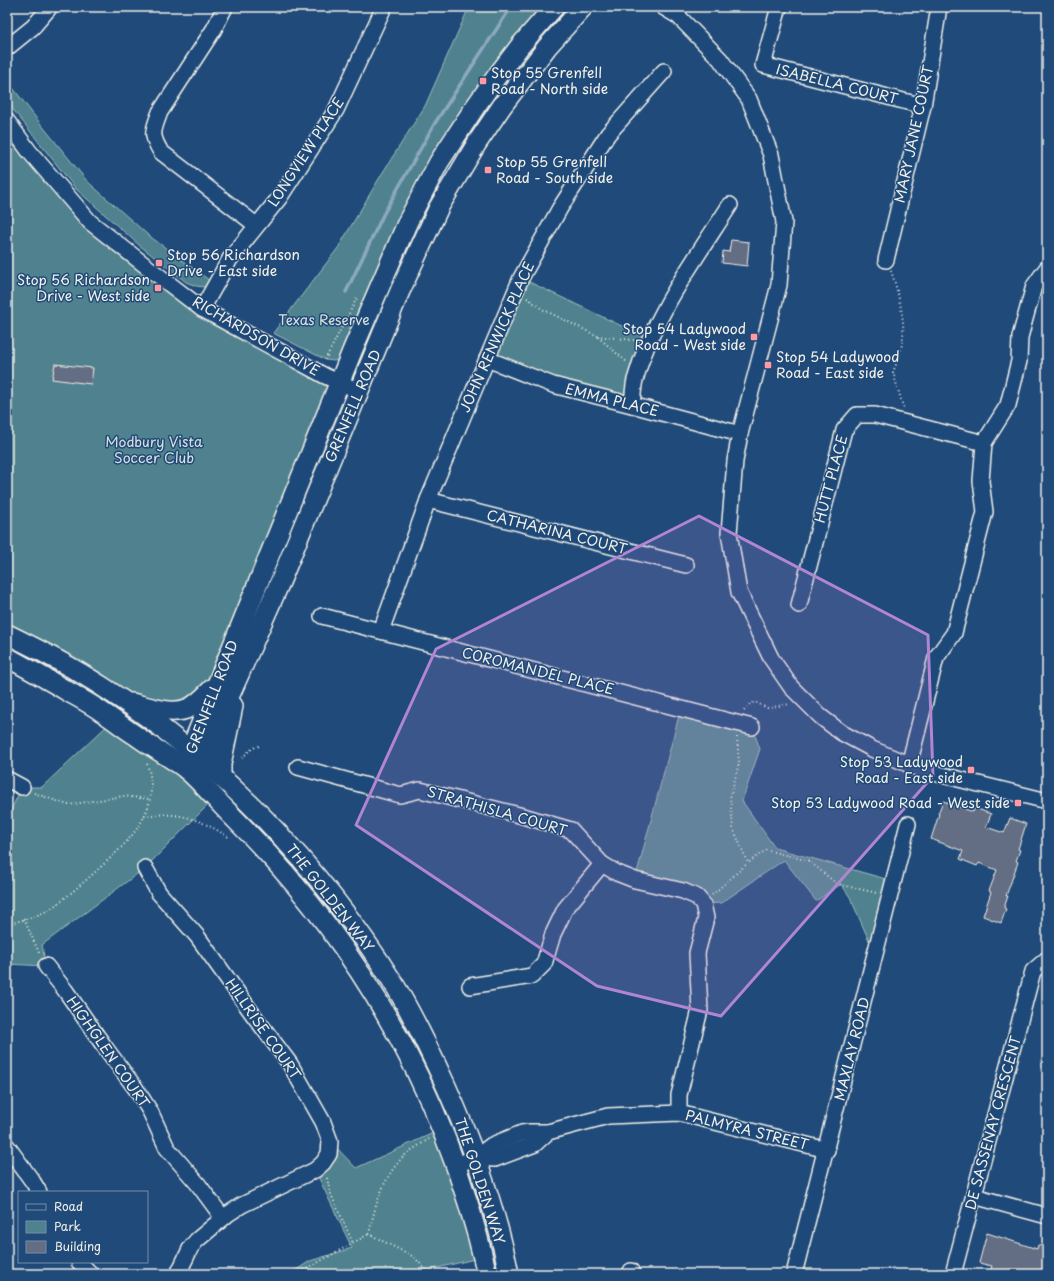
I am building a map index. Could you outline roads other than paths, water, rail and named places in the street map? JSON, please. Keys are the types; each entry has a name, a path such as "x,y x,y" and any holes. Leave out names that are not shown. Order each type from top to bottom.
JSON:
{"main road":[{"name":"GRENFELL ROAD","path":"192,760 217,684 339,382 405,228 439,162 453,139 496,76 554,7"},
{"name":"GRENFELL ROAD","path":"192,760 241,668 281,580 417,253 440,207 458,173 477,143 522,78 583,7"},
{"name":"THE GOLDEN WAY","path":"7,634 65,664 125,702 192,760 258,842 295,884 346,950 372,989 407,1052 440,1125 456,1165 487,1274"},
{"name":"THE GOLDEN WAY","path":"7,657 101,711 138,737 192,760 221,777 266,820 321,881 379,962 416,1024 433,1058 456,1107 484,1183 509,1274"},
{"path":"221,777 221,764 241,668"},
{"path":"125,702 158,709 176,711 183,710 195,704 217,684"}],"street":[{"path":"7,48 33,27 50,7"},
{"path":"225,7 214,29 160,112 154,128 154,141 161,152 256,225"},
{"name":"LONGVIEW PLACE","path":"202,309 230,259 280,197 336,110 384,7"},
{"path":"663,7 676,11 720,59 749,99 771,155 784,222 779,286 740,434 735,461 729,533 739,592 771,658 792,687 821,717 842,733 872,749 922,770 1047,801"},
{"name":"ISABELLA COURT","path":"779,7 763,65 923,106"},
{"name":"MARY JANE COURT","path":"886,260 923,106 939,7"},
{"name":"JOHN RENWICK PLACE","path":"381,631 428,500 521,278 560,208 608,134 664,71"},
{"name":"RICHARDSON DRIVE","path":"7,121 28,151 90,222 202,309 339,382 359,391"},
{"path":"632,404 634,382 649,339 668,303 730,204"},
{"path":"909,765 936,658 954,633 985,512 981,481 984,443 1008,406 1019,361 1020,337 1032,293 1034,286 1047,268"},
{"name":"EMMA PLACE","path":"487,359 552,385 632,404 740,434"},
{"name":"HUTT PLACE","path":"799,605 844,430 857,415 875,415 984,443"},
{"name":"CATHARINA COURT","path":"428,500 686,565"},
{"name":"COROMANDEL PLACE","path":"322,616 752,727"},
{"name":"STRATHISLA COURT","path":"298,767 400,795 420,790 523,816 571,830 602,864 617,873 635,880 683,891 697,897 703,904 706,918 697,953 700,1010 679,1095 679,1113"},
{"path":"7,779 22,787"},
{"name":"MAXLAY ROAD","path":"794,1274 827,1150 908,824"},
{"path":"470,986 532,976 544,964 553,934 565,909 602,864"},
{"name":"HILLRISE COURT","path":"145,868 159,893 197,936 290,1064 328,1132 330,1150 323,1163 315,1170 242,1205 224,1218"},
{"name":"DE SASSENAY CRESCENT","path":"953,1274 1033,971 1047,959"},
{"name":"HIGHGLEN COURT","path":"46,966 136,1089 150,1111 167,1148 198,1184 224,1218"},
{"name":"PALMYRA STREET","path":"456,1165 475,1158 495,1159 535,1144 548,1132 608,1116 679,1113 827,1150"},
{"path":"7,1146 38,1191"},
{"path":"974,1196 1047,1216"},
{"path":"178,1274 190,1247 224,1218"},
{"path":"80,1263 91,1274"}],"waterway":[{"path":"346,292 384,213 435,123 511,7"}],"place":[{"name":"Stop 55 Grenfell Road - North side","path":"483,81"},
{"name":"Stop 55 Grenfell Road - South side","path":"488,170"},
{"name":"Stop 56 Richardson Drive - East side","path":"159,263"},
{"name":"Stop 56 Richardson Drive - West side","path":"158,288"},
{"name":"Stop 54 Ladywood Road - West side","path":"754,337"},
{"name":"Stop 54 Ladywood Road - East side","path":"768,365"},
{"name":"Stop 53 Ladywood Road - East side","path":"971,770"},
{"name":"Stop 53 Ladywood Road - West side","path":"1018,803"}],"park label":[{"name":"Texas Reserve","path":"324,320"},
{"name":"Modbury Vista Soccer Club","path":"154,450"}]}
